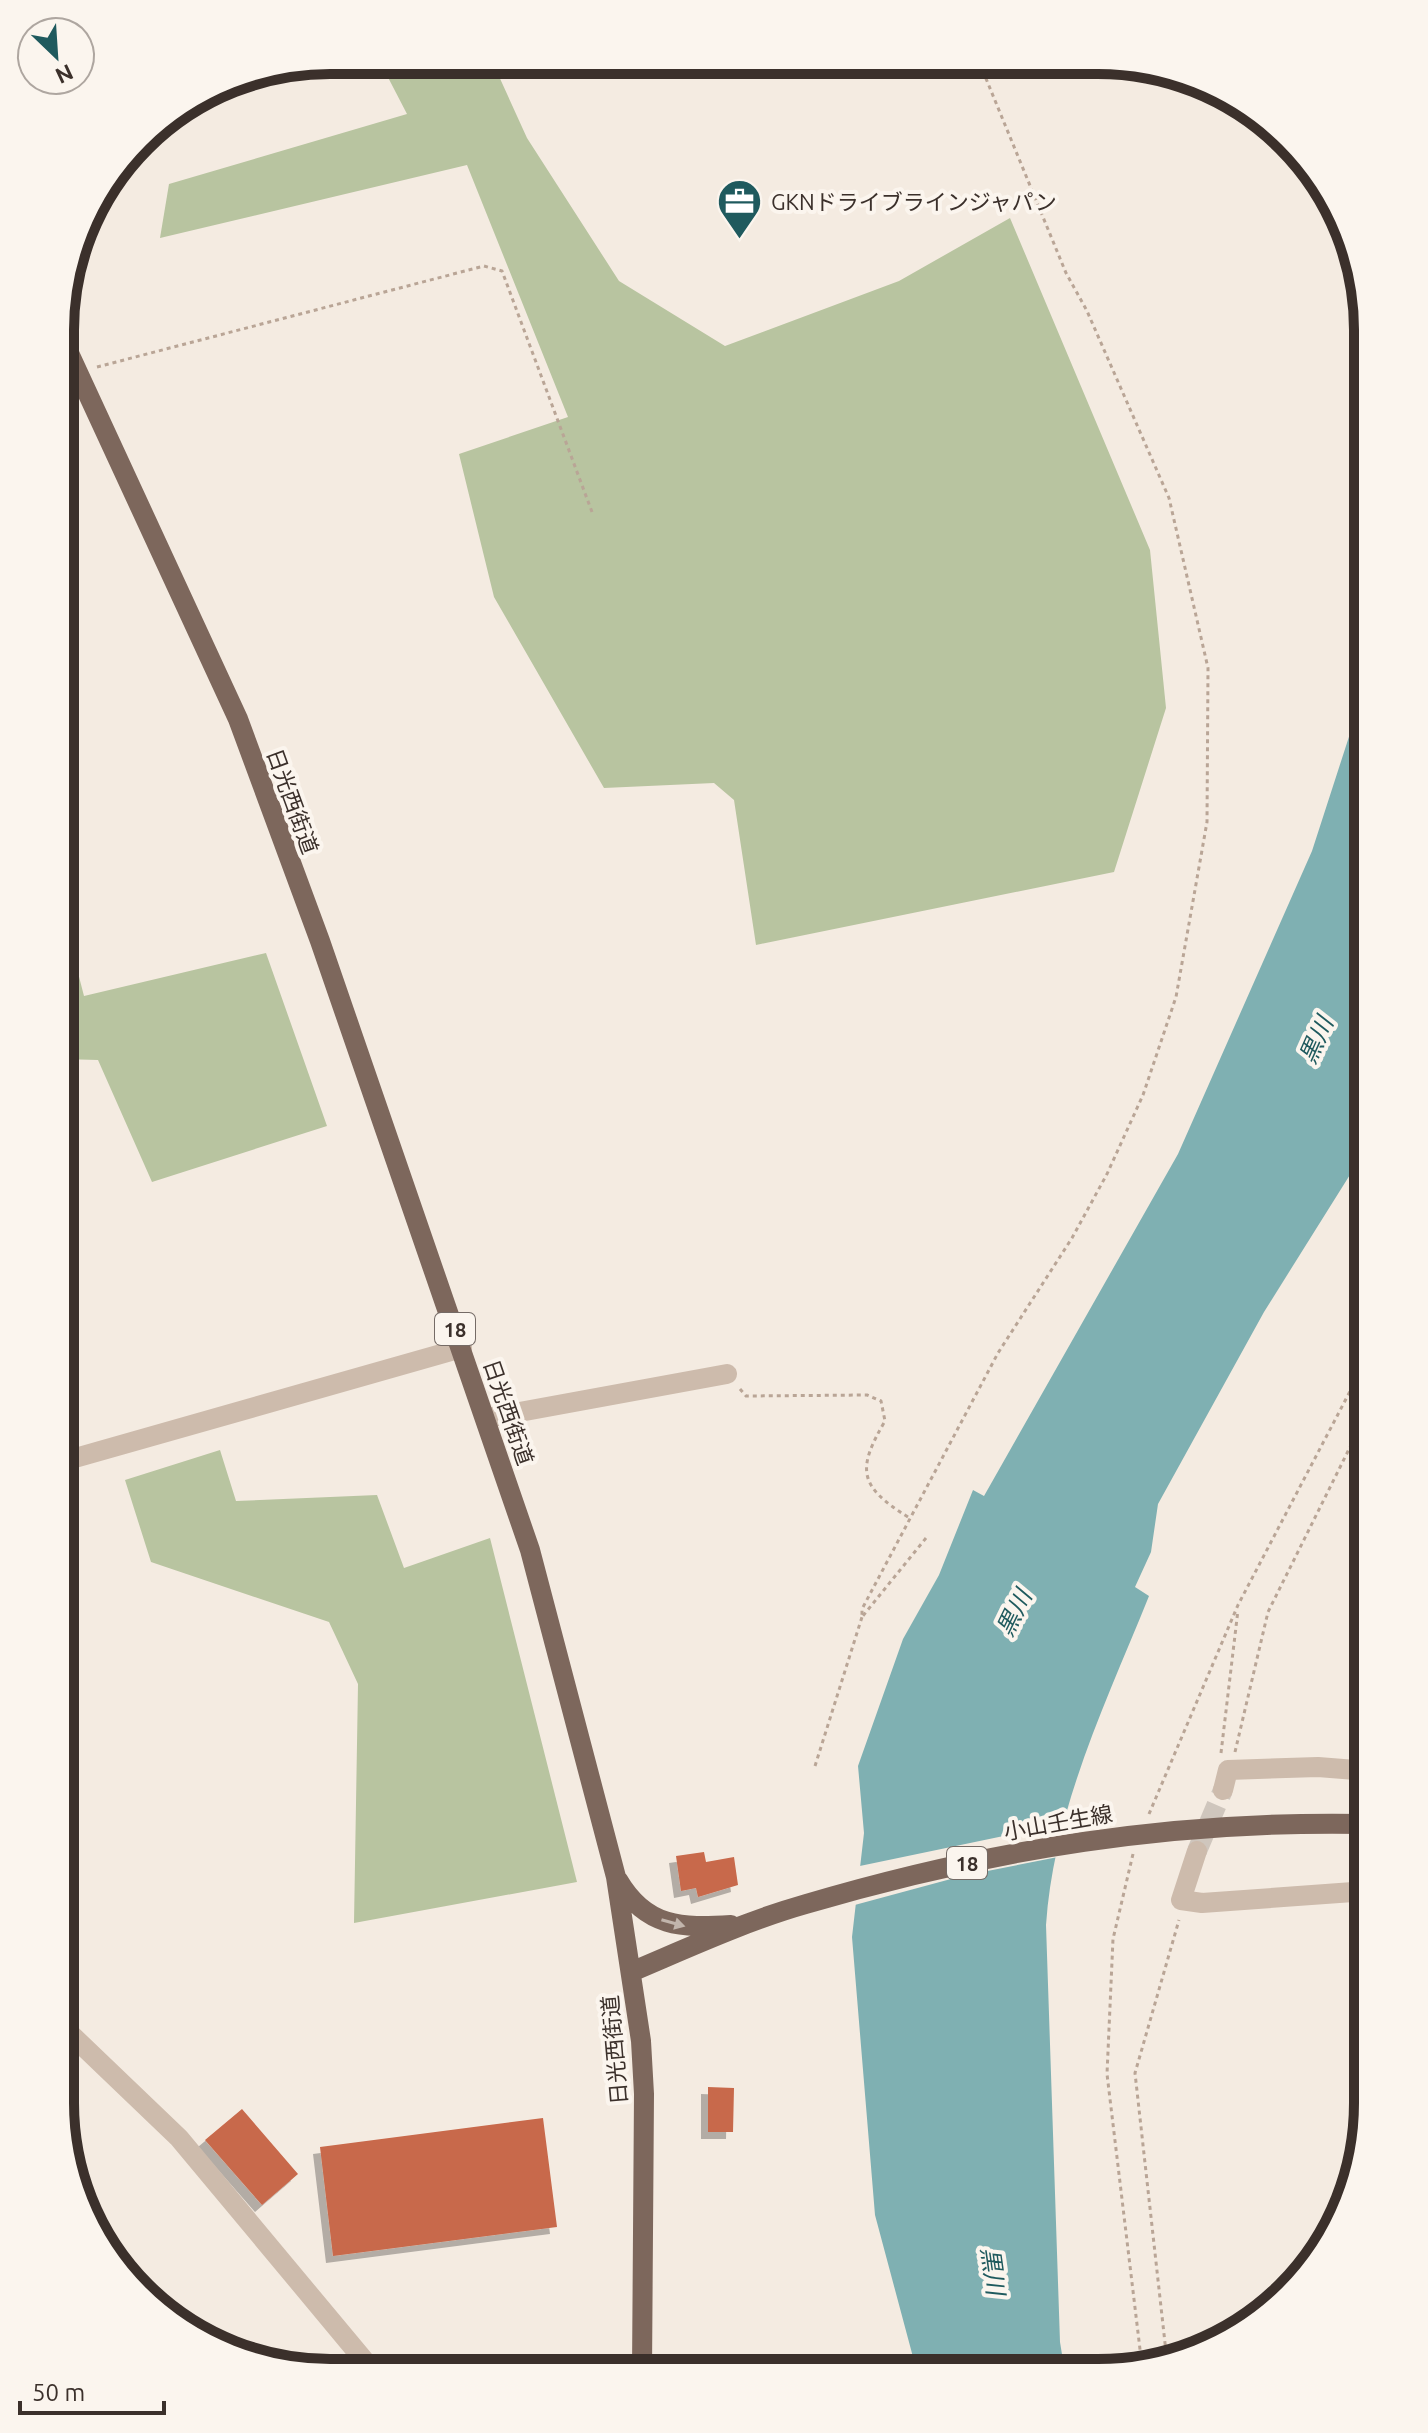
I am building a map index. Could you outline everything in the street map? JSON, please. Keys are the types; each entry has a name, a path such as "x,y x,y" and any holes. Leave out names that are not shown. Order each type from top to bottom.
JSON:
{"main road":[{"name":"日光西街道","path":"74,364 238,719 487,1418 560,1657 616,1877 631,1972 644,2094 642,2359"},
{"name":"小山壬生線","path":"631,1972 805,1904 962,1864 1131,1833 1295,1822 1353,1824"},
{"path":"616,1877 638,1907 674,1926 748,1924"}],"street":[{"path":"74,1458 462,1348"},
{"path":"487,1418 727,1374"},
{"path":"1225,1780 1318,1767 1353,1770"},
{"path":"1197,1851 1181,1900 1202,1903 1353,1892"},
{"path":"74,2037 179,2138 363,2359"}],"path":[{"path":"815,1766 862,1609 908,1517 998,1353 1072,1238 1107,1174 1143,1095 1176,997 1207,822 1208,668 1169,498 1087,311 1066,273 984,74"},
{"path":"78,372 484,266 502,271 592,512"},
{"path":"727,1374 746,1396 867,1395 881,1401 885,1421 868,1449 868,1478 888,1505 908,1517"},
{"path":"1225,1780 1268,1612 1353,1440"},
{"path":"862,1617 926,1538"},
{"path":"1225,1780 1220,1758 1238,1605"},
{"path":"1166,2349 1135,2073 1178,1934 1181,1900"}],"green space":[{"path":"386,74 498,74 527,138 619,281 725,346 899,281 1010,218 1150,550 1166,708 1114,872 756,945 734,800 714,783 604,788 494,597 459,454 568,417 467,165 160,238 169,184 407,114"},
{"path":"266,953 327,1126 152,1182 98,1060 74,1059 74,957 84,996"},
{"path":"220,1450 236,1501 377,1495 404,1568 490,1538 577,1882 354,1923 358,1684 329,1622 151,1562 125,1480"}],"water":[{"name":"黒川","path":"1354,722 1354,1169 1264,1312 1158,1504 1151,1552 1135,1587 1149,1596 1084,1757 1059,1839 1051,1882 1046,1925 1063,2359 914,2359 875,2215 852,1937 864,1833 858,1766 903,1639 939,1575 973,1490 984,1496 1178,1154 1312,851"},
{"path":"74,1230 79,1257 74,1278"}],"pier":[{"path":"1066,1823 1058,1857 962,1876 851,1906 855,1867"}],"building":[{"path":"704,1852 706,1862 734,1857 738,1885 698,1897 696,1888 681,1891 676,1856"},
{"path":"708,2087 734,2088 733,2132 708,2132"},
{"path":"242,2109 298,2174 262,2205 205,2140"},
{"path":"543,2118 557,2227 333,2256 320,2147"}],"tunnel":[{"path":"1197,1851 1223,1790"}],"place":[{"name":"GKNドライブラインジャパン","path":"740,240"}]}
